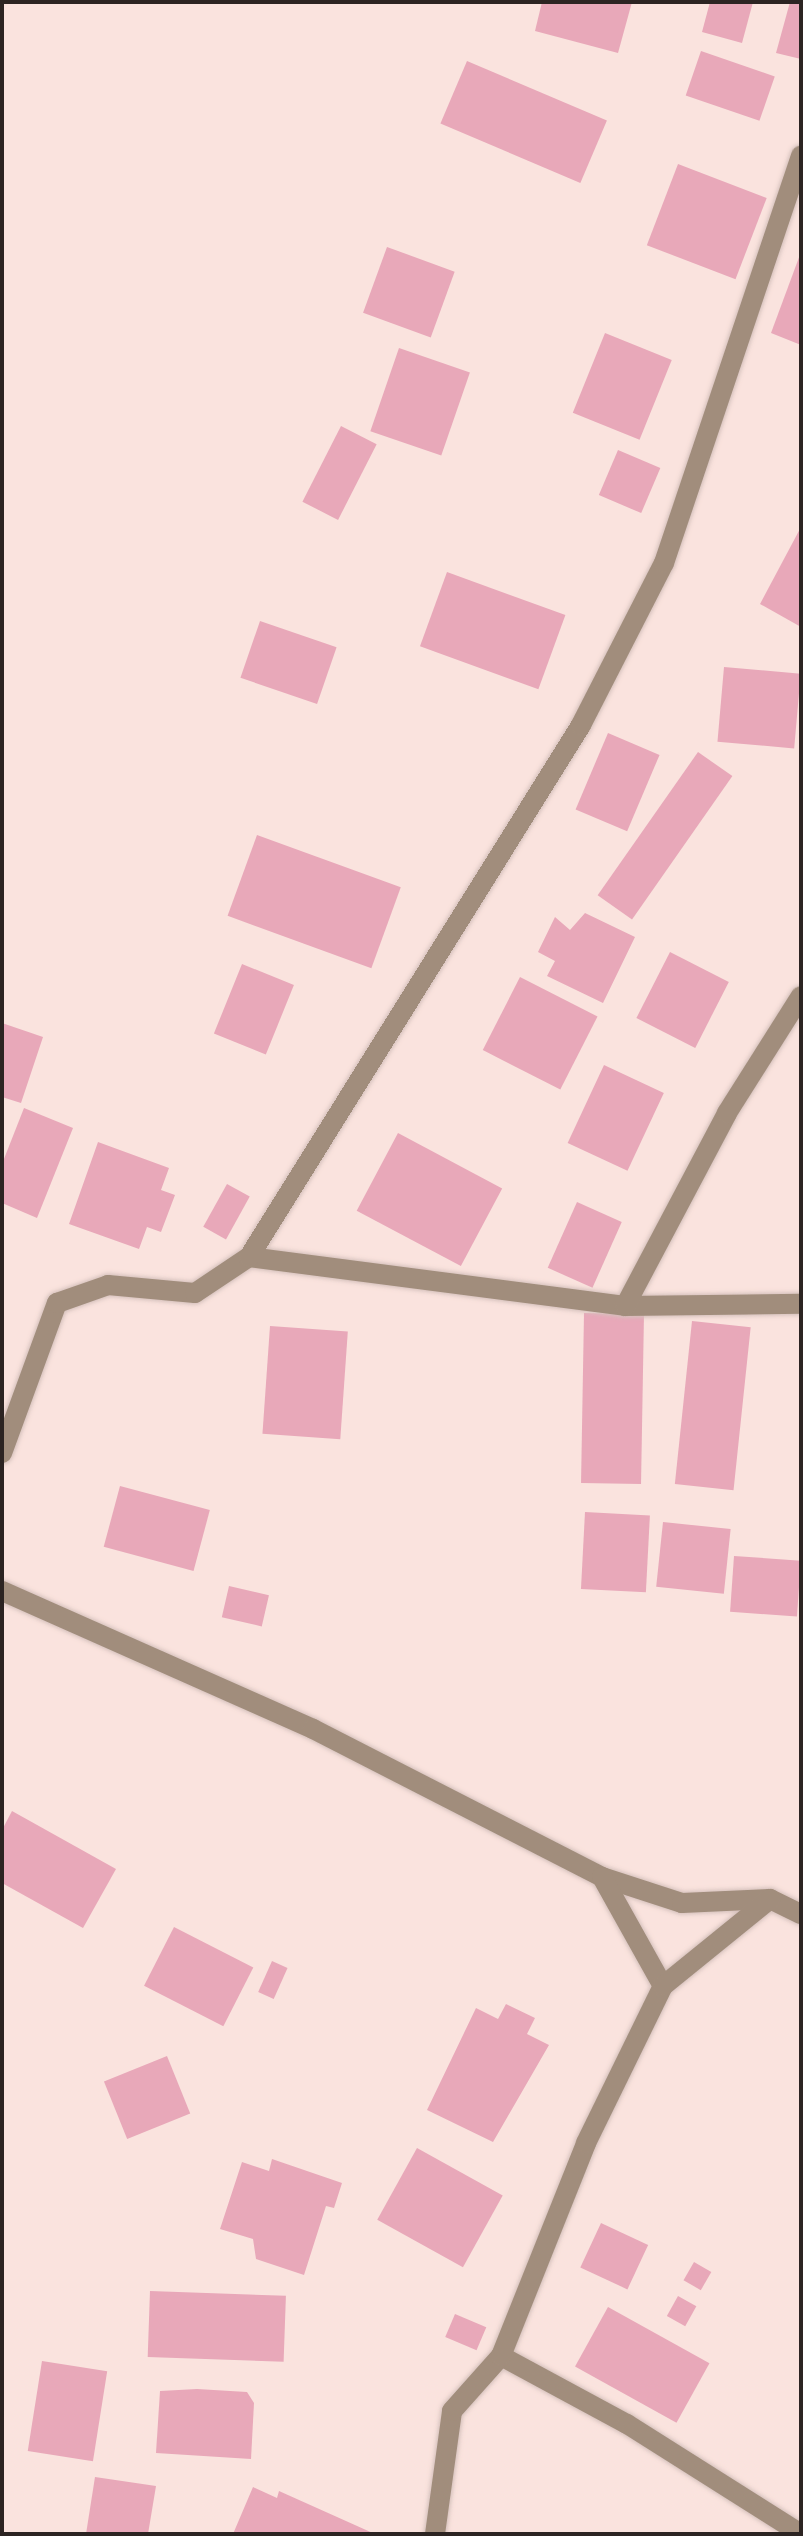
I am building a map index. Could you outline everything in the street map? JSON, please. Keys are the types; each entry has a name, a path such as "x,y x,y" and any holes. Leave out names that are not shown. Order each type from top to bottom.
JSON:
{"street":[{"path":"2,1453 57,1303 108,1285 195,1293 249,1257 581,725 664,563 801,155"},
{"path":"625,1306 727,1113 801,996"},
{"path":"249,1257 625,1306 801,1304"},
{"path":"2,1591 313,1729 602,1877 682,1903 770,1899 801,1914"},
{"path":"602,1877 663,1986"},
{"path":"435,2534 452,2411 501,2356 586,2143 663,1986 770,1899"},
{"path":"501,2356 627,2424 801,2534"}],"building":[{"path":"542,2 632,2 618,53 535,31"},
{"path":"710,2 753,2 742,43 702,32"},
{"path":"790,2 801,2 801,59 776,53"},
{"path":"701,51 775,76 759,121 686,95"},
{"path":"467,61 607,120 580,183 440,124"},
{"path":"678,164 767,198 736,279 647,245"},
{"path":"387,247 455,272 431,337 363,313"},
{"path":"801,252 801,345 771,333"},
{"path":"605,333 672,360 640,440 573,413"},
{"path":"399,348 470,372 441,456 370,431"},
{"path":"341,426 377,444 338,520 302,502"},
{"path":"618,450 660,468 641,513 599,495"},
{"path":"801,527 801,627 760,604"},
{"path":"447,572 565,615 538,689 420,646"},
{"path":"260,621 337,647 317,704 240,678"},
{"path":"724,667 801,674 794,748 717,742"},
{"path":"608,733 660,755 627,831 576,809"},
{"path":"698,752 732,776 632,919 598,895"},
{"path":"257,835 401,887 371,968 228,916"},
{"path":"585,913 635,937 603,1003 547,976 555,961 538,952 555,917 570,930"},
{"path":"670,952 729,982 695,1048 636,1018"},
{"path":"242,964 294,985 266,1055 214,1034"},
{"path":"520,977 598,1016 560,1090 483,1050"},
{"path":"2,1023 43,1037 21,1103 2,1097"},
{"path":"604,1065 664,1093 627,1171 568,1143"},
{"path":"24,1108 73,1128 37,1218 2,1203 2,1164"},
{"path":"398,1133 502,1188 461,1266 357,1211"},
{"path":"98,1142 169,1168 161,1190 175,1195 161,1232 147,1227 139,1249 69,1224"},
{"path":"227,1184 250,1197 226,1239 203,1227"},
{"path":"577,1202 622,1222 592,1288 548,1268"},
{"path":"584,1313 644,1314 641,1484 581,1483"},
{"path":"692,1321 751,1327 734,1490 675,1484"},
{"path":"270,1326 348,1331 340,1439 262,1434"},
{"path":"120,1486 210,1510 194,1571 104,1547"},
{"path":"585,1512 650,1515 646,1592 581,1589"},
{"path":"663,1522 731,1529 724,1594 656,1587"},
{"path":"734,1556 801,1561 797,1617 730,1612"},
{"path":"229,1586 269,1595 262,1626 222,1617"},
{"path":"12,1811 116,1869 83,1928 2,1883 2,1830"},
{"path":"174,1927 253,1967 223,2026 144,1986"},
{"path":"272,1961 288,1968 274,1999 258,1992"},
{"path":"506,2004 535,2018 527,2034 549,2045 493,2142 427,2110 476,2008 498,2019"},
{"path":"167,2056 190,2113 127,2139 104,2081"},
{"path":"417,2148 503,2196 463,2267 377,2220"},
{"path":"272,2159 342,2183 334,2208 326,2206 304,2275 256,2259 253,2239 220,2229 242,2162 269,2171"},
{"path":"601,2223 648,2245 627,2289 580,2267"},
{"path":"694,2262 711,2272 701,2290 684,2280"},
{"path":"150,2291 286,2296 284,2362 148,2357"},
{"path":"678,2296 696,2306 685,2326 667,2316"},
{"path":"608,2307 709,2363 676,2423 575,2366"},
{"path":"455,2314 486,2327 477,2350 445,2337"},
{"path":"42,2361 107,2371 93,2461 28,2451"},
{"path":"197,2389 247,2392 254,2403 251,2459 156,2453 160,2391"},
{"path":"95,2477 156,2486 148,2534 86,2534"},
{"path":"253,2487 277,2498 279,2491 375,2534 233,2534"}]}
